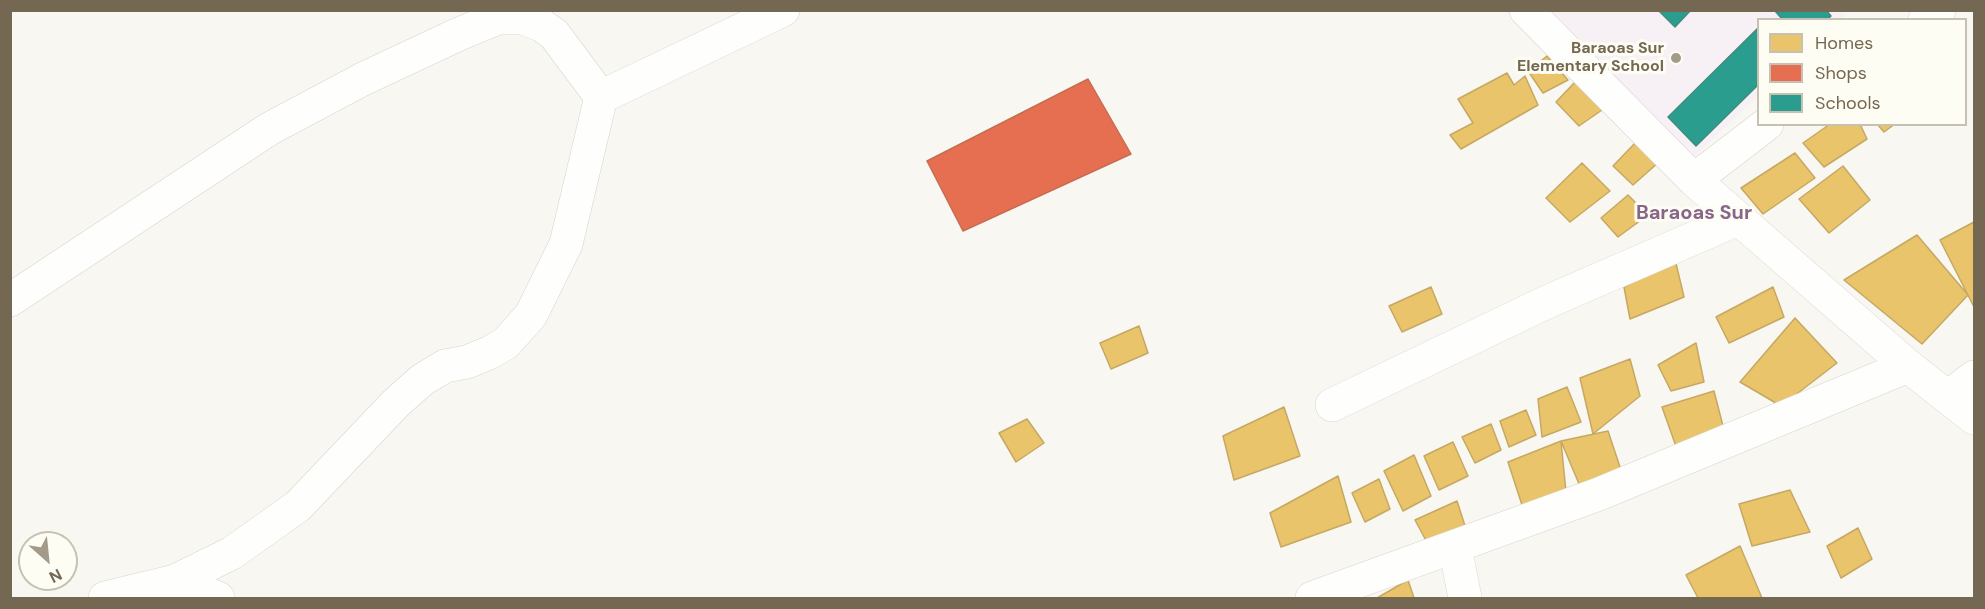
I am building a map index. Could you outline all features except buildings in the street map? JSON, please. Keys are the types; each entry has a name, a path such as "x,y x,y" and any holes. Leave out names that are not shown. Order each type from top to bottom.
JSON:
{"street":[{"path":"601,97 783,10"},
{"path":"1526,10 1694,180 1908,366 1974,418"},
{"path":"10,300 269,129 363,79 498,18 524,18 541,24 554,34 601,97"},
{"path":"105,598 175,581 232,553 298,506 396,403 422,380 445,366 467,362 506,343 531,315 566,244 601,97"},
{"path":"1694,180 1764,126"},
{"path":"1332,405 1547,302 1738,219"},
{"path":"1312,598 1599,494 1908,366"},
{"path":"1948,397 1974,377"},
{"path":"1455,547 1465,598"},
{"path":"175,581 218,598"}],"shaded area":[{"name":"Baraoas Sur Elementary School","path":"1841,10 1845,15 1840,18 1757,18 1757,97 1695,156 1545,11"}],"place":[{"name":"Baraoas Sur Elementary School","path":"1676,58"}],"district":[{"name":"Baraoas Sur","path":"1694,214"}]}
